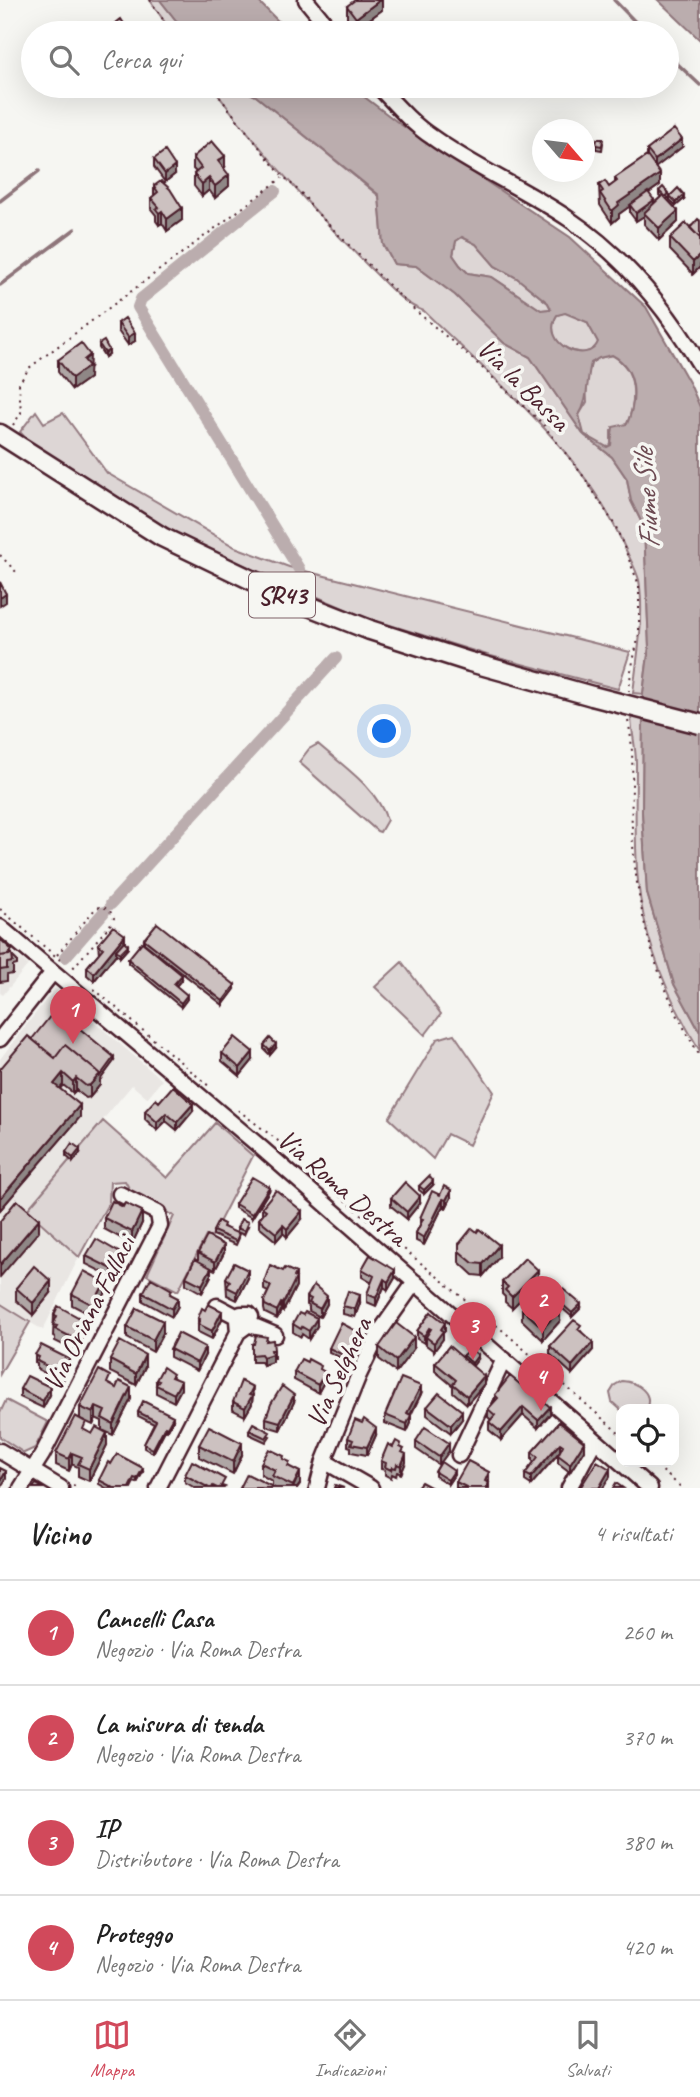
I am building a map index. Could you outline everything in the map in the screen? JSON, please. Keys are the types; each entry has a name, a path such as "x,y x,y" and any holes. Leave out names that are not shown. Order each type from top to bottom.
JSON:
{"main road":[{"name":"SR43","path":"2,438 162,537 291,600 383,634 592,696 700,724"}],"street":[{"path":"306,0 323,21"},
{"path":"389,98 433,138 567,218 618,259 655,299 700,365"},
{"name":"Via Roma Destra","path":"0,927 55,964 649,1488"},
{"path":"0,1039 55,964"},
{"name":"Via Oriana Fallaci","path":"31,1470 42,1455 160,1226 158,1213 120,1194"},
{"name":"Via Selghera","path":"317,1488 324,1461 370,1366 379,1333 415,1282"},
{"path":"217,1306 242,1324 275,1335"},
{"path":"158,1488 197,1424 242,1324"},
{"path":"459,1455 504,1359"},
{"path":"569,1488 595,1440"},
{"path":"0,1451 61,1488"},
{"path":"324,1461 370,1488"},
{"path":"21,1488 31,1470"}],"path":[{"path":"150,0 164,21"},
{"name":"Via la Bassa","path":"221,98 284,177 410,306 542,423 584,477 616,527 639,585 639,634 631,671"},
{"path":"2,438 22,413 19,384 29,368 284,177"},
{"path":"0,555 19,575"},
{"path":"627,715 632,739 632,830 639,905 655,964 688,1037 700,1056"},
{"path":"0,909 55,964 95,909 102,906 110,911 114,918 71,970 75,974"},
{"path":"87,984 105,996 214,1090"},
{"path":"234,1107 277,1140 330,1188 508,1335 616,1431"},
{"path":"658,1467 681,1488"}],"shaded area":[{"path":"150,0 160,0 177,21 164,21"},
{"path":"220,98 258,98 379,196 383,244 394,264 416,266 455,295 504,343 530,357 583,434 579,415 587,402 586,383 591,363 612,355 626,368 633,386 627,424 611,431 611,445 607,448 584,435 612,457 627,479 631,501 644,527 649,647 643,694 633,693 641,622 639,580 606,511 585,478 562,448 508,391 424,311 395,293 349,246 248,133"},
{"path":"462,237 476,244 495,266 517,278 548,303 551,309 541,310 492,277 468,273 453,255 456,241"},
{"path":"566,312 587,322 598,342 593,349 576,352 560,343 553,326 557,315"},
{"path":"36,411 44,423 63,413 107,473 235,547 289,567 630,652 618,689 487,655 364,617 212,551 138,513 31,444 20,432"},
{"path":"631,715 643,718 642,812 647,893 674,984 700,1032 700,1051 668,991 652,948 641,903 636,851 636,757"},
{"path":"318,744 358,778 376,798 387,820 380,832 299,762 309,749"},
{"path":"0,941 28,965 3,995 0,993"},
{"path":"402,962 441,1014 425,1035 375,987"},
{"path":"55,988 162,1080 147,1098 132,1085 27,1210 79,1257 43,1330 0,1305 0,1059"},
{"path":"454,1034 494,1092 469,1145 447,1134 433,1159 389,1118 437,1039"},
{"path":"103,1121 167,1178 215,1123 253,1156 211,1238 206,1236 178,1291 147,1275 174,1216 134,1197 125,1181 110,1182 109,1202 79,1257 27,1210"},
{"path":"0,1305 30,1322 0,1374"},
{"path":"458,1334 496,1365 484,1384 445,1351"},
{"path":"622,1381 643,1389 648,1398 648,1404 616,1406 610,1393 615,1385"},
{"path":"6,1400 48,1422 35,1448 24,1453 0,1437 0,1413"}],"water":[{"path":"160,0 257,0 278,21 177,21"},
{"path":"658,0 700,0 700,40"},
{"name":"Fiume Sile","path":"258,98 366,98 400,124 570,237 646,307 690,384 700,407 700,1032 674,984 647,893 642,812 643,694 649,647 644,527 631,501 627,479 612,457 583,434 530,357 504,343 455,295 416,266 394,264 383,244 379,195","holes":["462,237 476,244 495,266 517,278 548,303 551,309 541,310 492,277 468,273 453,255 456,241","565,313 587,322 598,342 593,349 576,352 560,343 553,326 557,315","612,355 627,368 634,395 627,424 613,427 611,445 607,447 584,434 579,415 586,397 591,363"]}],"building":[{"path":"355,0 380,0 356,18 347,6"},
{"path":"674,129 682,139 655,160 647,150"},
{"path":"597,139 603,139 602,146 596,145"},
{"path":"212,141 225,156 218,161 229,175 215,186 209,178 202,184 194,174 201,168 193,157"},
{"path":"165,151 175,166 165,174 154,159"},
{"path":"647,156 660,174 618,203 612,211 600,193 603,191 599,185 605,181 609,187 617,181 615,178"},
{"path":"161,181 170,189 182,208 167,219 162,211 159,213 156,209 159,207 151,198 158,192 154,186"},
{"path":"663,187 669,194 665,197 659,191"},
{"path":"678,188 684,195 676,202 670,196"},
{"path":"648,192 654,200 636,213 630,205"},
{"path":"663,195 678,211 659,228 644,213"},
{"path":"698,219 700,221 700,238 690,228"},
{"path":"686,223 700,238 700,255 693,262 670,238"},
{"path":"125,318 135,333 128,337 118,323"},
{"path":"104,341 109,350 105,353 99,344"},
{"path":"81,343 90,355 84,360 89,366 72,378 58,360"},
{"path":"0,582 6,594 0,598"},
{"path":"157,923 235,985 223,1001 144,939"},
{"path":"113,926 125,935 94,973 87,967 103,948 98,944"},
{"path":"0,939 12,950 9,955 0,956"},
{"path":"124,941 128,945 120,953 116,950"},
{"path":"142,942 182,975 174,984 187,995 181,1003 128,959"},
{"path":"12,954 13,962 7,963 7,969 0,970 0,956"},
{"path":"56,1009 114,1057 100,1076 65,1045 55,1058 32,1039"},
{"path":"28,1036 55,1058 65,1045 100,1074 86,1086 76,1078 73,1082 63,1073 54,1084 80,1105 0,1199 0,1069"},
{"path":"235,1037 253,1052 240,1068 222,1053"},
{"path":"270,1038 276,1044 270,1051 264,1045"},
{"path":"173,1086 193,1104 177,1122 166,1113 157,1122 145,1111 156,1099 159,1102"},
{"path":"72,1143 80,1149 73,1158 66,1152"},
{"path":"429,1176 433,1181 424,1190 419,1186"},
{"path":"252,1177 269,1187 252,1214 235,1204"},
{"path":"405,1182 420,1196 407,1212 391,1198"},
{"path":"444,1186 451,1190 446,1200 443,1199 424,1238 416,1233 423,1219 420,1218 432,1191 440,1195"},
{"path":"276,1190 302,1211 287,1229 283,1225 276,1233 259,1219 266,1210 262,1207"},
{"path":"17,1200 39,1219 0,1265 0,1221"},
{"path":"112,1201 123,1207 125,1203 142,1211 132,1232 104,1218"},
{"path":"241,1219 248,1222 244,1231 237,1228"},
{"path":"218,1221 224,1224 223,1227 239,1234 236,1241 213,1231"},
{"path":"472,1228 477,1232 479,1229 499,1245 483,1264 473,1263 459,1251 459,1244"},
{"path":"207,1236 224,1245 215,1262 198,1253"},
{"path":"96,1239 120,1253 112,1269 86,1256"},
{"path":"370,1255 395,1270 388,1282 384,1279 376,1298 367,1294 374,1276 362,1269"},
{"path":"525,1258 538,1270 512,1297 505,1290 508,1287 502,1282"},
{"path":"195,1259 211,1268 202,1285 186,1277"},
{"path":"234,1263 248,1270 237,1292 227,1287 230,1281 226,1278"},
{"path":"270,1265 296,1273 283,1304 281,1303 277,1311 265,1305 264,1301 271,1286 264,1282"},
{"path":"34,1266 51,1281 33,1303 16,1288"},
{"path":"84,1271 105,1282 93,1305 72,1294"},
{"path":"151,1278 172,1290 170,1294 178,1298 172,1309 143,1293"},
{"path":"314,1285 327,1296 320,1309 309,1303 311,1299 307,1297"},
{"path":"563,1289 581,1304 572,1313 555,1298"},
{"path":"538,1290 560,1309 543,1328 522,1309"},
{"path":"348,1291 360,1295 355,1309 343,1306"},
{"path":"208,1304 222,1311 212,1331 198,1324 202,1308 205,1310"},
{"path":"58,1306 85,1321 75,1339 55,1329 57,1326 53,1325 57,1316 54,1315"},
{"path":"137,1308 163,1321 153,1340 127,1327"},
{"path":"305,1312 317,1318 309,1331 293,1324 299,1313 303,1315"},
{"path":"431,1312 445,1323 441,1329 443,1331 434,1343 426,1337 431,1329 429,1328 424,1336 417,1331"},
{"path":"574,1320 581,1325 578,1329 593,1342 572,1366 550,1346"},
{"path":"341,1323 360,1333 347,1357 329,1348"},
{"path":"396,1323 414,1337 396,1361 379,1347"},
{"path":"178,1333 205,1347 197,1363 170,1349"},
{"path":"256,1335 267,1337 266,1341 273,1340 272,1354 263,1357 261,1354 252,1355 252,1344"},
{"path":"120,1341 145,1355 136,1374 110,1360"},
{"path":"41,1345 69,1359 62,1374 37,1361 39,1357 35,1355"},
{"path":"449,1346 484,1376 467,1396 453,1384 456,1380 435,1363"},
{"path":"470,1348 478,1355 472,1363 463,1355"},
{"path":"301,1359 307,1362 308,1359 321,1366 320,1369 325,1372 318,1385 294,1372"},
{"path":"163,1367 173,1374 171,1377 181,1381 174,1394 156,1385"},
{"path":"99,1370 110,1376 107,1383 116,1388 119,1381 131,1387 113,1424 102,1418 105,1411 96,1407 93,1413 80,1407"},
{"path":"27,1376 50,1387 43,1401 20,1389"},
{"path":"510,1376 527,1390 529,1388 550,1407 538,1420 523,1407 501,1432 489,1422 495,1415 488,1409 498,1398 495,1395"},
{"path":"401,1378 421,1386 407,1413 411,1415 407,1424 385,1415"},
{"path":"241,1381 253,1387 249,1395 252,1396 245,1408 233,1402"},
{"path":"282,1386 294,1395 280,1422 266,1418"},
{"path":"439,1393 462,1411 451,1425 427,1407"},
{"path":"143,1401 173,1416 153,1449 144,1444 156,1421 138,1412"},
{"path":"75,1416 86,1422 83,1429 92,1434 96,1427 107,1433 89,1469 78,1464 82,1457 72,1453 69,1459 56,1453"},
{"path":"364,1419 376,1428 367,1447 351,1444 353,1440 348,1438 355,1420 362,1423"},
{"path":"559,1422 584,1442 570,1464 558,1455 563,1445 560,1443 531,1477 525,1474 538,1457 532,1452"},
{"path":"253,1423 270,1432 266,1438 249,1430"},
{"path":"209,1426 242,1443 233,1462 199,1445"},
{"path":"425,1427 449,1443 439,1457 416,1441"},
{"path":"396,1441 401,1444 400,1447 404,1449 402,1452 406,1454 401,1466 397,1464 396,1468 392,1467 391,1470 381,1461 388,1444 393,1447"},
{"path":"269,1449 284,1456 283,1459 290,1462 288,1466 300,1472 293,1486 272,1476 275,1470 261,1463"},
{"path":"117,1454 143,1468 129,1488 114,1488 99,1480 108,1462 111,1464"},
{"path":"192,1461 225,1479 220,1488 209,1488 185,1475"},
{"path":"468,1461 489,1472 485,1481 489,1483 486,1488 468,1488 456,1482"},
{"path":"597,1461 610,1469 599,1488 580,1488"},
{"path":"441,1462 454,1471 448,1480 435,1472"},
{"path":"0,1468 6,1471 0,1482"},
{"path":"247,1474 275,1488 240,1488"},
{"path":"421,1482 432,1488 416,1488"}],"waterway":[{"path":"614,0 634,21"},
{"path":"679,65 700,85"},
{"path":"0,201 39,171"},
{"path":"275,191 141,299 138,307 299,569"},
{"path":"0,285 75,229"},
{"path":"111,904 336,658"},
{"path":"65,957 104,912"}],"place":[{"name":"Cancelli Casa","path":"73,1044"},
{"name":"La misura di tenda","path":"542,1334"},
{"name":"IP","path":"473,1360"},
{"name":"Proteggo","path":"541,1411"}]}
